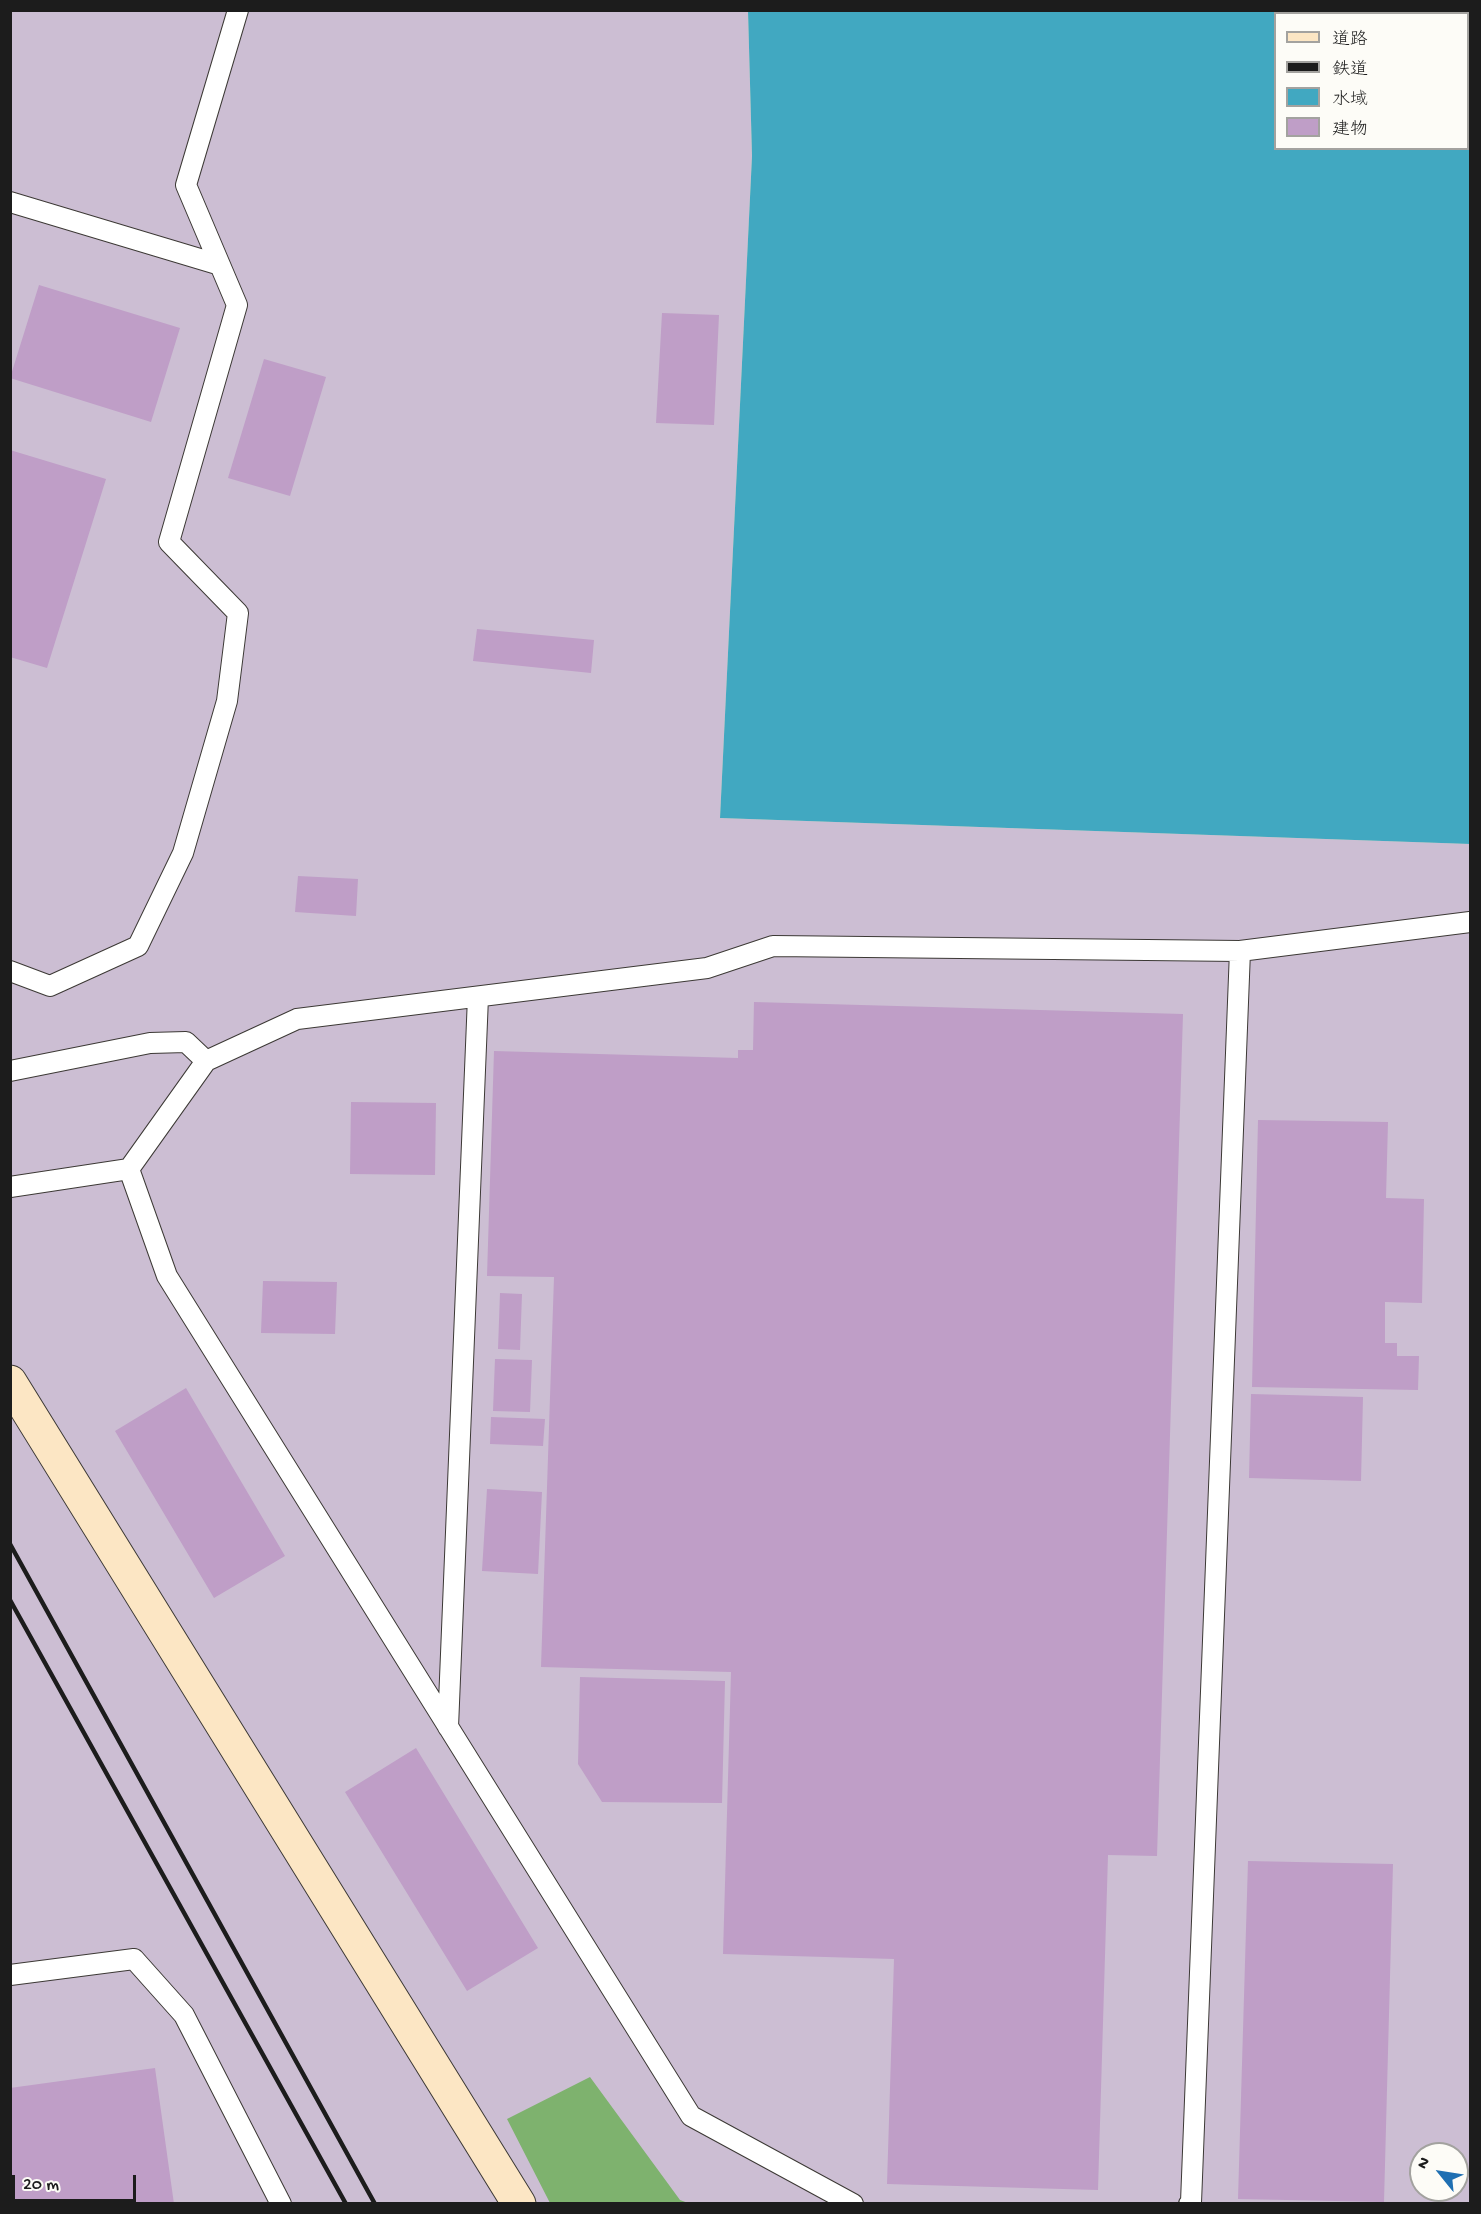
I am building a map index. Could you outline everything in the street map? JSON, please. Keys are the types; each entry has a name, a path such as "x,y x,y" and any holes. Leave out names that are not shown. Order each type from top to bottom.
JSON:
{"street":[{"path":"10,1382 519,2204"}],"lane":[{"path":"10,971 50,986 138,946 183,853 227,701 238,613 169,542 237,305 186,185 238,10"},
{"path":"10,202 220,265"},
{"path":"10,1187 129,1169 206,1061 297,1019 707,968 773,946 1240,951 1470,922"},
{"path":"1189,2204 1191,2202 1240,951"},
{"path":"448,1726 478,997"},
{"path":"10,1071 150,1044 186,1042 206,1061"},
{"path":"129,1169 167,1276 691,2116 853,2204"},
{"path":"10,1975 134,1959 184,2015 281,2204"}],"shaded area":[{"path":"11,11 748,11 752,156 720,818 1470,844 1470,2203 11,2204"}],"green space":[{"path":"590,2077 680,2200 688,2203 550,2203 507,2119"}],"water":[{"path":"748,11 1470,11 1470,844 720,818 752,156"}],"building":[{"path":"39,285 180,328 151,422 10,378"},
{"path":"662,313 719,315 714,425 656,423"},
{"path":"264,359 326,377 290,496 228,478"},
{"path":"10,450 106,479 47,668 10,657"},
{"path":"477,629 594,640 591,673 473,661"},
{"path":"298,876 358,879 356,916 295,912"},
{"path":"754,1002 1183,1014 1157,1856 1108,1855 1098,2190 887,2184 894,1959 723,1954 731,1672 541,1667 554,1277 487,1276 494,1051 738,1058 738,1050 753,1050"},
{"path":"351,1102 436,1103 435,1175 350,1174"},
{"path":"1258,1120 1388,1122 1386,1198 1424,1199 1422,1303 1385,1302 1385,1343 1397,1343 1397,1356 1419,1356 1418,1390 1252,1387"},
{"path":"263,1281 337,1282 335,1334 261,1333"},
{"path":"500,1293 522,1294 520,1350 498,1349"},
{"path":"495,1359 532,1360 530,1412 493,1411"},
{"path":"186,1388 285,1556 214,1598 115,1431"},
{"path":"1251,1394 1363,1397 1361,1481 1249,1478"},
{"path":"491,1417 545,1419 543,1446 490,1444"},
{"path":"487,1489 542,1492 538,1574 482,1571"},
{"path":"580,1677 725,1681 722,1803 602,1802 578,1764"},
{"path":"416,1748 538,1948 467,1991 345,1792"},
{"path":"1248,1861 1393,1864 1384,2202 1238,2199"},
{"path":"155,2068 174,2204 10,2204 10,2088"}],"railway":[{"path":"10,1544 375,2204"},
{"path":"10,1600 346,2204"}]}
